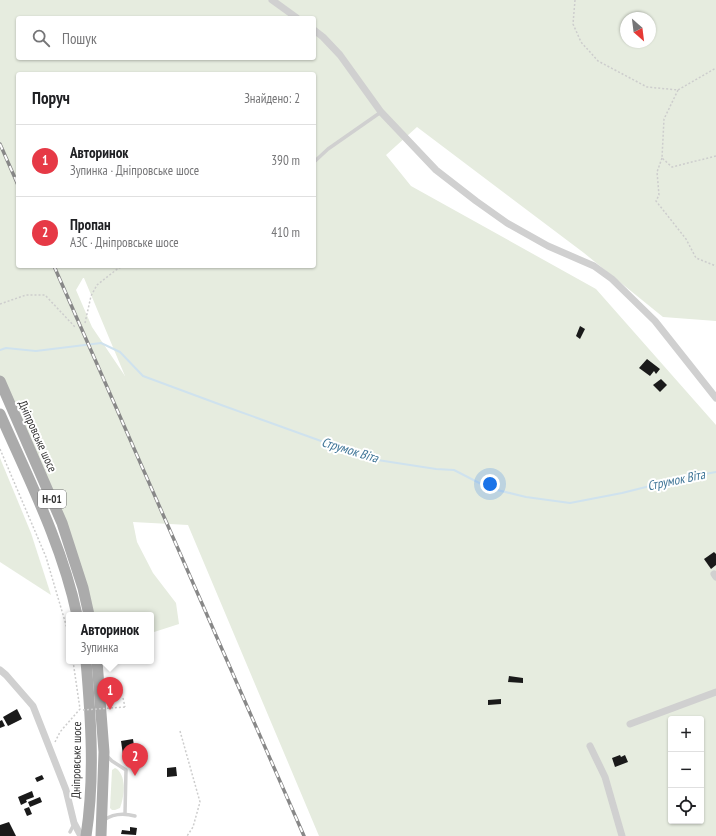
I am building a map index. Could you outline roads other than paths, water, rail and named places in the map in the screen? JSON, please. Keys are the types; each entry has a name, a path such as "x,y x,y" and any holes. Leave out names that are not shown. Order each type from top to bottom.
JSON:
{"main road":[{"name":"Дніпровське шосе","path":"1,384 62,523 83,588 88,612"},
{"name":"Н-01","path":"0,414 51,528 72,593 76,612"},
{"name":"Дніпровське шосе","path":"86,664 91,734 91,770 86,836"},
{"name":"Дніпровське шосе","path":"97,664 104,752 101,836"}],"street":[{"path":"272,0 294,16"},
{"path":"316,32 340,55 381,112 436,170 507,223 548,246 594,266 612,279 655,321 716,398"},
{"path":"0,670 33,706 66,790 74,823 81,836"},
{"path":"630,724 716,692"},
{"path":"590,746 605,777 622,836"}],"lane":[{"path":"316,160 328,148 381,112"},
{"path":"104,752 112,761 126,770 125,814"},
{"path":"102,822 109,816 125,814 135,816"},
{"path":"70,832 74,823"}],"waterway":[{"name":"Струмок Віта","path":"0,350 6,348 36,351 101,343 120,352 143,376 224,406 371,459 436,469 454,470 489,488 526,497 570,503 716,472"}],"railway":[{"path":"0,144 16,180"},
{"path":"55,268 304,836"}],"place":[{"name":"Авторинок","path":"110,710"},
{"name":"Пропан","path":"135,776"}]}
